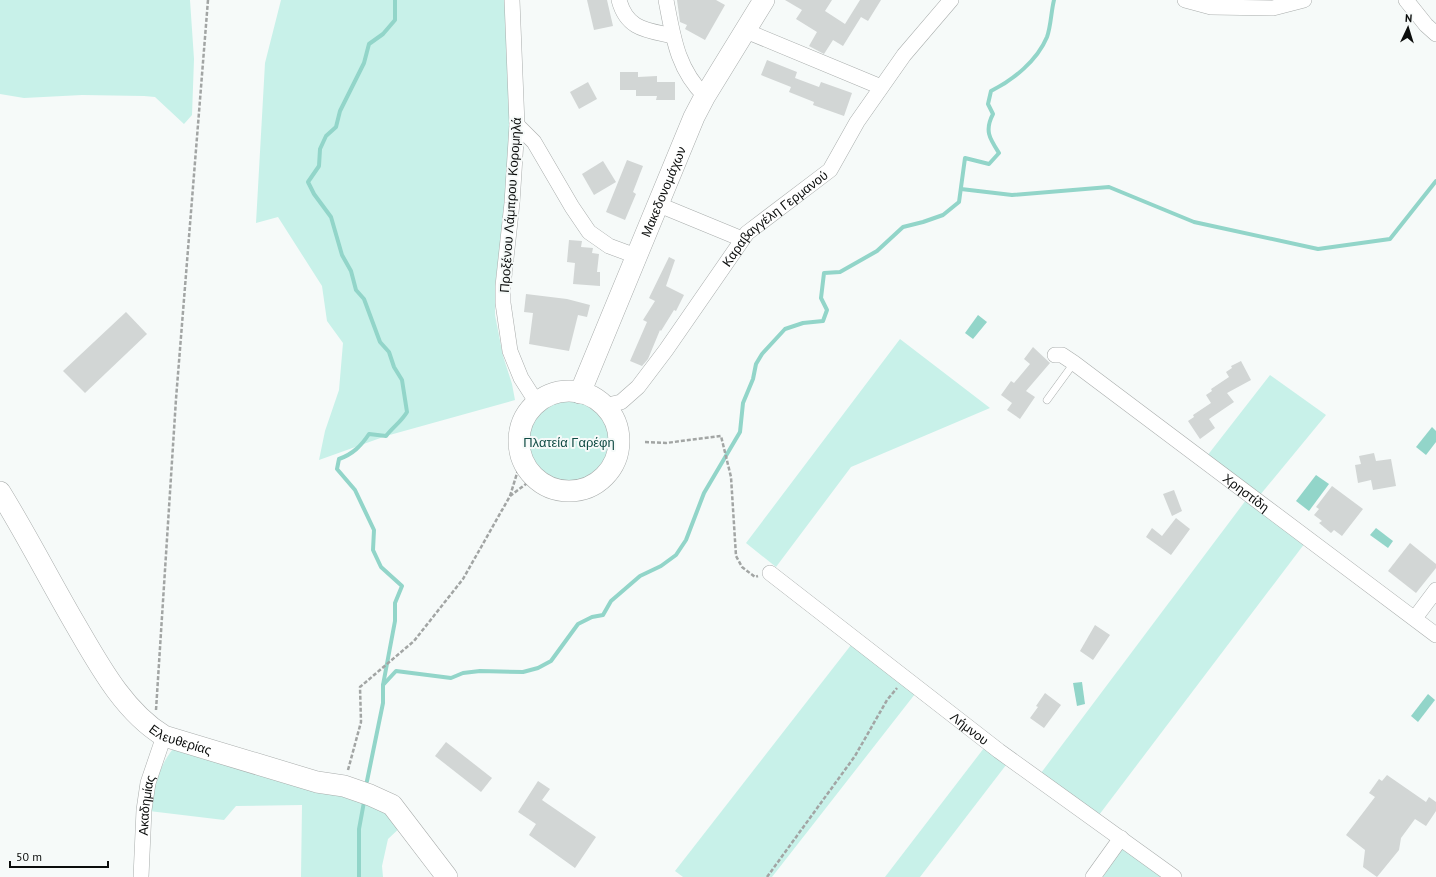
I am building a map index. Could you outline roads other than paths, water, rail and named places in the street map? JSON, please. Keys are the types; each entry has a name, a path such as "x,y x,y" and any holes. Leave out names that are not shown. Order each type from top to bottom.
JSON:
{"street":[{"name":"Προξένου Λάμπρου Κορομηλά","path":"512,0 517,124 512,203 503,286 504,310 507,338 514,363 521,378 537,403"},
{"path":"619,0 625,16 632,24 644,29 673,36"},
{"path":"666,0 673,36 687,74 694,86 705,96"},
{"name":"Μακεδονομάχων","path":"580,393 657,204 705,96 764,0"},
{"name":"Καραβαγγέλη Γερμανού","path":"604,406 620,402 638,387 666,350 742,239 752,228 830,170 857,122 904,55 951,0"},
{"path":"1185,0 1211,7 1273,8 1304,0"},
{"path":"1406,0 1426,25 1436,34"},
{"path":"746,31 881,88"},
{"path":"517,124 534,142 572,207 589,232 609,246 636,256"},
{"path":"657,204 742,239"},
{"name":"Χρηστίδη","path":"1055,355 1062,355 1074,363 1436,635"},
{"path":"558,393 580,393 593,398 604,406 614,421 619,438 615,462 609,472 590,486 573,491 555,489 534,478 519,449 520,432 526,416 537,403 558,393"},
{"name":"Ελευθερίας","path":"0,492 98,663 134,712 159,733 317,782 344,786 370,795 392,805 447,877"},
{"name":"Λήμνου","path":"770,573 999,751 1174,877"},
{"path":"1414,618 1436,590"},
{"name":"Ακαδημίας","path":"141,877 144,810 148,783 159,733"},
{"path":"1093,877 1121,838"}],"lane":[{"path":"1047,400 1074,363"}],"waterway":[{"path":"367,781 383,703 383,685 395,621 395,603 402,586 381,567 373,550 374,530 355,490 337,469 339,459 356,449 369,434 386,436 407,412 402,380 394,367 389,352 380,342 364,299 356,290 351,271 342,255 331,217 314,194 308,182 319,166 320,149 326,136 336,127 340,111 364,63 369,44 383,34 395,20 395,0"},
{"path":"383,685 396,671 451,678 463,673 480,671 523,672 538,668 551,661 578,624 592,617 603,615 611,601 640,576 661,566 676,555 686,540 704,493 740,432 743,403 753,379 756,364 762,354 785,329 803,323 823,321 827,310 821,298 824,273 840,272 877,251 903,227 943,215 959,202 965,158 989,164 999,153 989,135 989,125 993,114 988,104 991,91 1024,69 1043,46 1047,37 1054,0"},
{"path":"961,189 1012,195 1109,187 1194,222 1318,249 1390,239 1436,181"},
{"path":"359,877 359,829 364,802"}],"park label":[{"name":"Πλατεία Γαρέφη","path":"569,442"}]}
